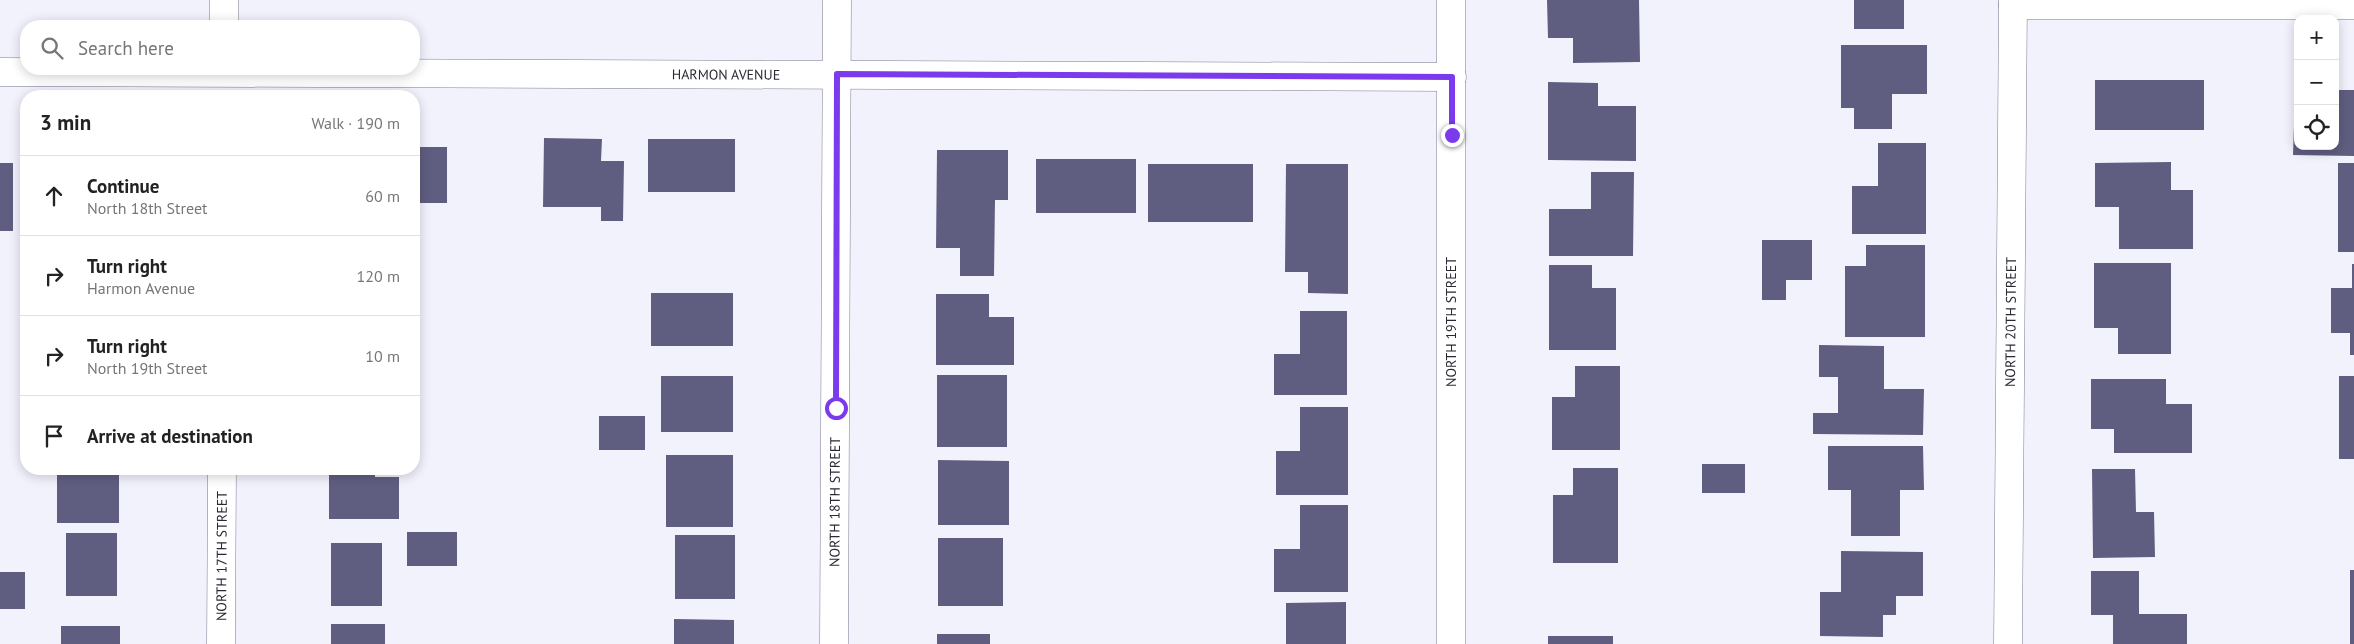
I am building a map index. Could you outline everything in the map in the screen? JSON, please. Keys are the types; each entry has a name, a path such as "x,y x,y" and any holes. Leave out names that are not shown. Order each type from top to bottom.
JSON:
{"street":[{"path":"224,0 224,20"},
{"name":"NORTH 18TH STREET","path":"834,644 837,0"},
{"name":"NORTH 19TH STREET","path":"1451,0 1451,644"},
{"path":"2014,2 2354,5"},
{"name":"NORTH 20TH STREET","path":"2008,644 2014,2"},
{"name":"HARMON AVENUE","path":"0,72 20,73"},
{"name":"HARMON AVENUE","path":"84,75 224,80 837,74 1452,77"},
{"name":"NORTH 17TH STREET","path":"221,644 222,475"}],"building":[{"path":"1547,0 1639,0 1640,62 1573,63 1573,38 1548,38"},
{"path":"1854,0 1904,0 1904,29 1854,29"},
{"path":"1841,45 1927,45 1927,94 1892,94 1892,129 1854,129 1854,108 1841,108"},
{"path":"2095,80 2204,80 2204,130 2095,130"},
{"path":"1548,82 1598,83 1598,106 1636,106 1636,161 1548,160"},
{"path":"2339,90 2354,90 2354,156 2293,155 2294,126 2294,150 2339,150"},
{"path":"544,138 602,139 601,161 624,161 623,221 601,221 601,207 543,207"},
{"path":"648,139 735,139 735,192 648,192"},
{"path":"1878,143 1926,143 1926,234 1852,234 1852,186 1878,186"},
{"path":"420,147 447,147 447,203 420,203"},
{"path":"937,150 1008,150 1008,200 995,200 994,276 960,276 960,248 936,248"},
{"path":"1036,159 1136,159 1136,213 1036,213"},
{"path":"2171,162 2171,190 2193,190 2193,249 2119,249 2119,207 2095,207 2095,163"},
{"path":"0,163 13,163 13,231 0,231"},
{"path":"2338,163 2354,163 2354,252 2338,252"},
{"path":"1148,164 1253,164 1253,222 1148,222"},
{"path":"1286,164 1348,164 1348,294 1308,293 1308,272 1285,272"},
{"path":"1591,172 1634,172 1633,256 1549,256 1549,209 1591,209"},
{"path":"1762,240 1812,240 1812,280 1786,280 1786,300 1762,300"},
{"path":"1866,245 1925,245 1925,337 1845,337 1845,266 1866,266"},
{"path":"2094,263 2171,263 2171,354 2118,354 2118,328 2094,328"},
{"path":"2352,264 2354,264 2354,355 2350,355 2350,333 2331,333 2331,288 2352,288"},
{"path":"1549,265 1592,265 1592,288 1616,288 1616,350 1549,350"},
{"path":"651,293 733,293 733,346 651,346"},
{"path":"936,294 989,294 989,317 1014,317 1014,365 936,365"},
{"path":"1300,311 1347,311 1347,395 1274,395 1274,354 1300,354"},
{"path":"1819,345 1884,346 1884,389 1924,389 1923,435 1813,434 1813,413 1838,413 1838,377 1819,377"},
{"path":"1575,366 1620,366 1620,450 1552,450 1552,397 1575,397"},
{"path":"937,375 1007,375 1007,447 937,447"},
{"path":"661,376 733,376 733,432 661,432"},
{"path":"2339,376 2354,376 2354,459 2339,459"},
{"path":"2091,379 2166,379 2166,404 2192,404 2192,453 2114,453 2114,429 2091,429"},
{"path":"1300,407 1348,407 1348,495 1276,495 1276,451 1300,451"},
{"path":"599,416 645,416 645,450 599,450"},
{"path":"1828,446 1923,446 1924,490 1900,490 1900,536 1851,536 1851,490 1828,490"},
{"path":"666,455 733,455 733,527 666,527"},
{"path":"938,460 1009,461 1009,525 938,525"},
{"path":"1702,464 1745,464 1745,493 1702,493"},
{"path":"1573,468 1618,468 1618,563 1553,563 1553,495 1573,495"},
{"path":"2092,469 2135,469 2136,512 2154,512 2155,557 2093,558"},
{"path":"57,475 119,475 119,523 57,523"},
{"path":"329,475 399,477 399,519 329,519"},
{"path":"1300,505 1348,505 1348,592 1274,592 1274,549 1300,549"},
{"path":"407,532 457,532 457,566 407,566"},
{"path":"66,533 117,533 117,596 66,596"},
{"path":"675,535 735,535 735,599 675,599"},
{"path":"938,538 1003,538 1003,606 938,606"},
{"path":"331,543 382,543 382,606 331,606"},
{"path":"1841,551 1923,552 1923,596 1896,596 1896,615 1883,615 1883,637 1820,636 1820,592 1841,592"},
{"path":"2350,570 2354,570 2354,644 2350,644"},
{"path":"2091,571 2139,571 2139,614 2187,614 2187,644 2113,644 2113,615 2091,615"},
{"path":"0,572 25,572 25,609 0,609"},
{"path":"1346,602 1346,644 1286,644 1286,603"},
{"path":"674,619 734,620 734,644 674,644"},
{"path":"331,624 385,624 385,644 331,644"},
{"path":"61,626 120,626 120,644 61,644"},
{"path":"937,634 990,634 990,644 937,644"},
{"path":"1548,636 1613,636 1613,644 1548,644"}],"route":[{"path":"836,408 837,74 1452,77 1452,135"}]}
